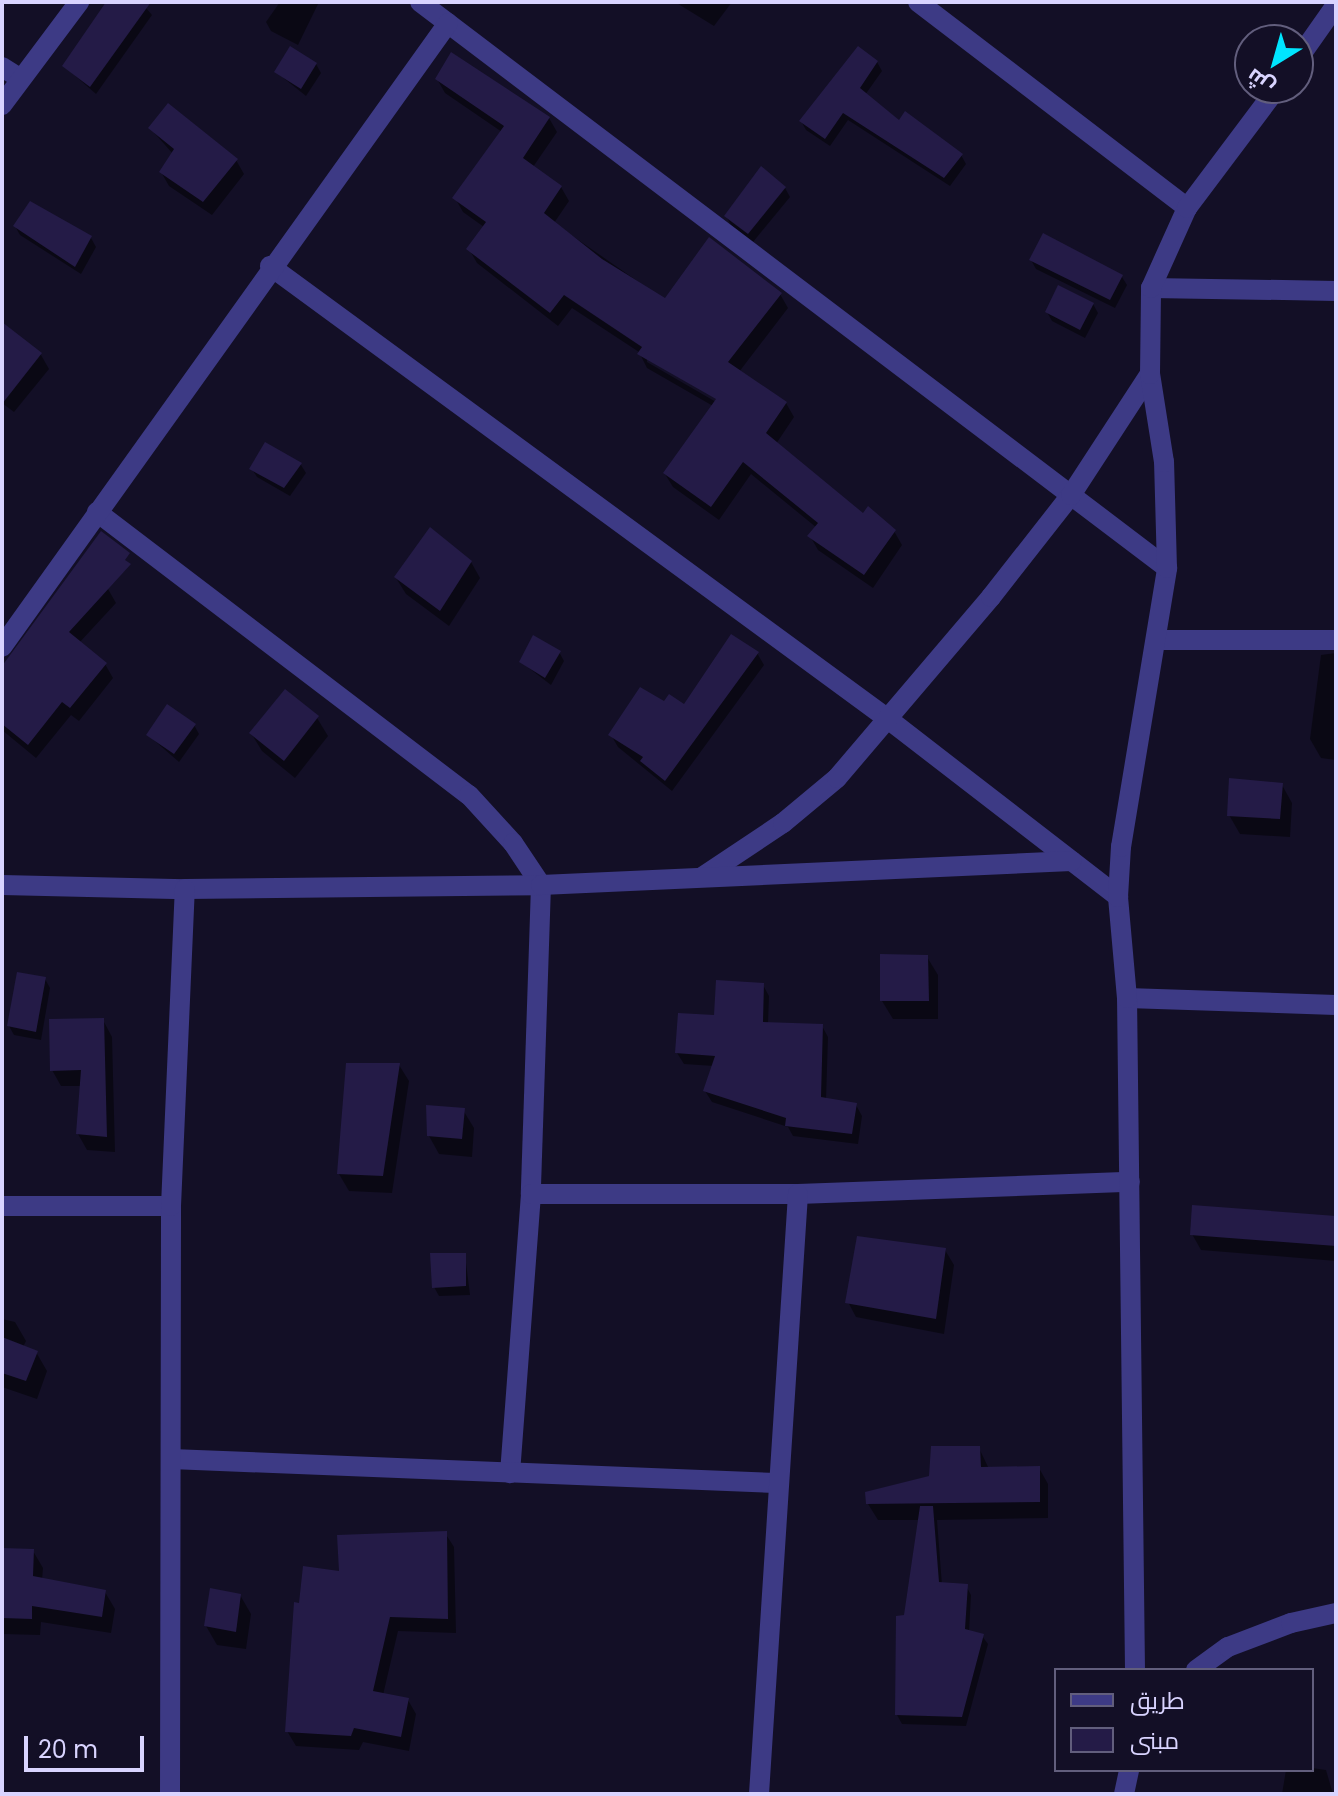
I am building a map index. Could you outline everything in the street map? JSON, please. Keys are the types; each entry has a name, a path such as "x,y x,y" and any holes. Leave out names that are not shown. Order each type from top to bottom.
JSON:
{"street":[{"path":"2,105 79,2"},
{"path":"420,2 1167,568"},
{"path":"918,2 1187,208"},
{"path":"1314,36 1336,5"},
{"path":"2,647 270,266 448,23"},
{"path":"2,67 21,79"},
{"path":"1135,1668 1127,998 1118,897 1121,847 1158,640 1167,568 1164,462 1150,374 1151,288 1187,208 1265,104"},
{"path":"270,266 888,719 1118,897"},
{"path":"1151,288 1336,291"},
{"path":"702,877 826,787 888,719 1071,495 1150,374"},
{"path":"97,512 469,795 513,843 541,885 531,1194 510,1473"},
{"path":"1158,640 1336,640"},
{"path":"2,885 185,889 541,885 1071,861"},
{"path":"170,1794 171,1206 185,889"},
{"path":"1127,998 1336,1005"},
{"path":"531,1194 798,1194 1130,1182"},
{"path":"759,1794 776,1483 798,1194"},
{"path":"2,1206 171,1206"},
{"path":"171,1459 776,1483"},
{"path":"1199,1668 1228,1647 1291,1623 1336,1613"},
{"path":"1124,1794 1129,1772"}],"building":[{"path":"106,2 151,2 90,87 62,66"},
{"path":"290,46 317,63 301,89 274,72"},
{"path":"858,46 878,61 860,88 899,120 905,111 963,154 944,178 843,113 825,139 799,121"},
{"path":"451,52 550,117 523,158 562,186 544,213 602,259 665,298 709,237 782,293 728,362 787,402 766,433 863,513 868,506 896,530 864,575 807,536 818,523 743,462 711,507 663,473 716,399 637,354 642,347 564,295 550,313 466,249 486,222 452,198 504,126 435,79"},
{"path":"168,103 238,159 203,202 159,172 174,149 148,128"},
{"path":"761,166 786,187 748,234 724,216"},
{"path":"30,201 92,236 75,267 13,226"},
{"path":"1043,233 1123,275 1110,300 1029,260"},
{"path":"1058,285 1094,303 1080,330 1045,312"},
{"path":"2,322 42,353 2,404"},
{"path":"265,442 302,463 284,488 249,469"},
{"path":"430,527 472,561 440,611 394,577"},
{"path":"101,531 130,553 125,560 131,564 69,632 107,663 70,708 62,702 28,745 2,724 2,666"},
{"path":"731,634 759,652 665,781 640,761 643,757 608,735 640,687 664,701 669,694 684,704"},
{"path":"533,635 561,651 545,678 519,662"},
{"path":"285,689 319,716 284,761 249,733"},
{"path":"167,704 196,724 174,754 146,735"},
{"path":"1229,778 1283,783 1280,819 1227,816"},
{"path":"880,954 928,955 929,1001 880,1001"},
{"path":"17,972 46,977 36,1032 7,1026"},
{"path":"716,980 764,983 763,1022 823,1024 821,1097 857,1103 852,1134 785,1126 786,1118 703,1091 715,1056 675,1053 678,1013 714,1015"},
{"path":"104,1018 107,1137 76,1134 81,1070 50,1071 49,1019"},
{"path":"346,1063 400,1063 383,1176 337,1174"},
{"path":"426,1105 465,1108 462,1139 427,1136"},
{"path":"1192,1205 1336,1216 1336,1246 1190,1235"},
{"path":"857,1236 946,1248 936,1319 845,1303"},
{"path":"430,1253 466,1253 466,1286 432,1288"},
{"path":"2,1337 38,1351 26,1381 2,1373"},
{"path":"931,1446 980,1446 981,1467 1040,1466 1040,1502 866,1504 865,1492 929,1476"},
{"path":"920,1506 933,1506 939,1582 968,1584 965,1629 984,1634 962,1717 895,1715 896,1616 904,1615"},
{"path":"447,1531 448,1619 390,1617 373,1691 409,1698 401,1737 354,1728 351,1736 285,1732 294,1602 299,1603 303,1566 339,1571 337,1535"},
{"path":"2,1548 34,1549 33,1576 106,1590 102,1617 32,1606 32,1619 2,1618"},
{"path":"210,1588 241,1594 236,1632 204,1626"}]}
